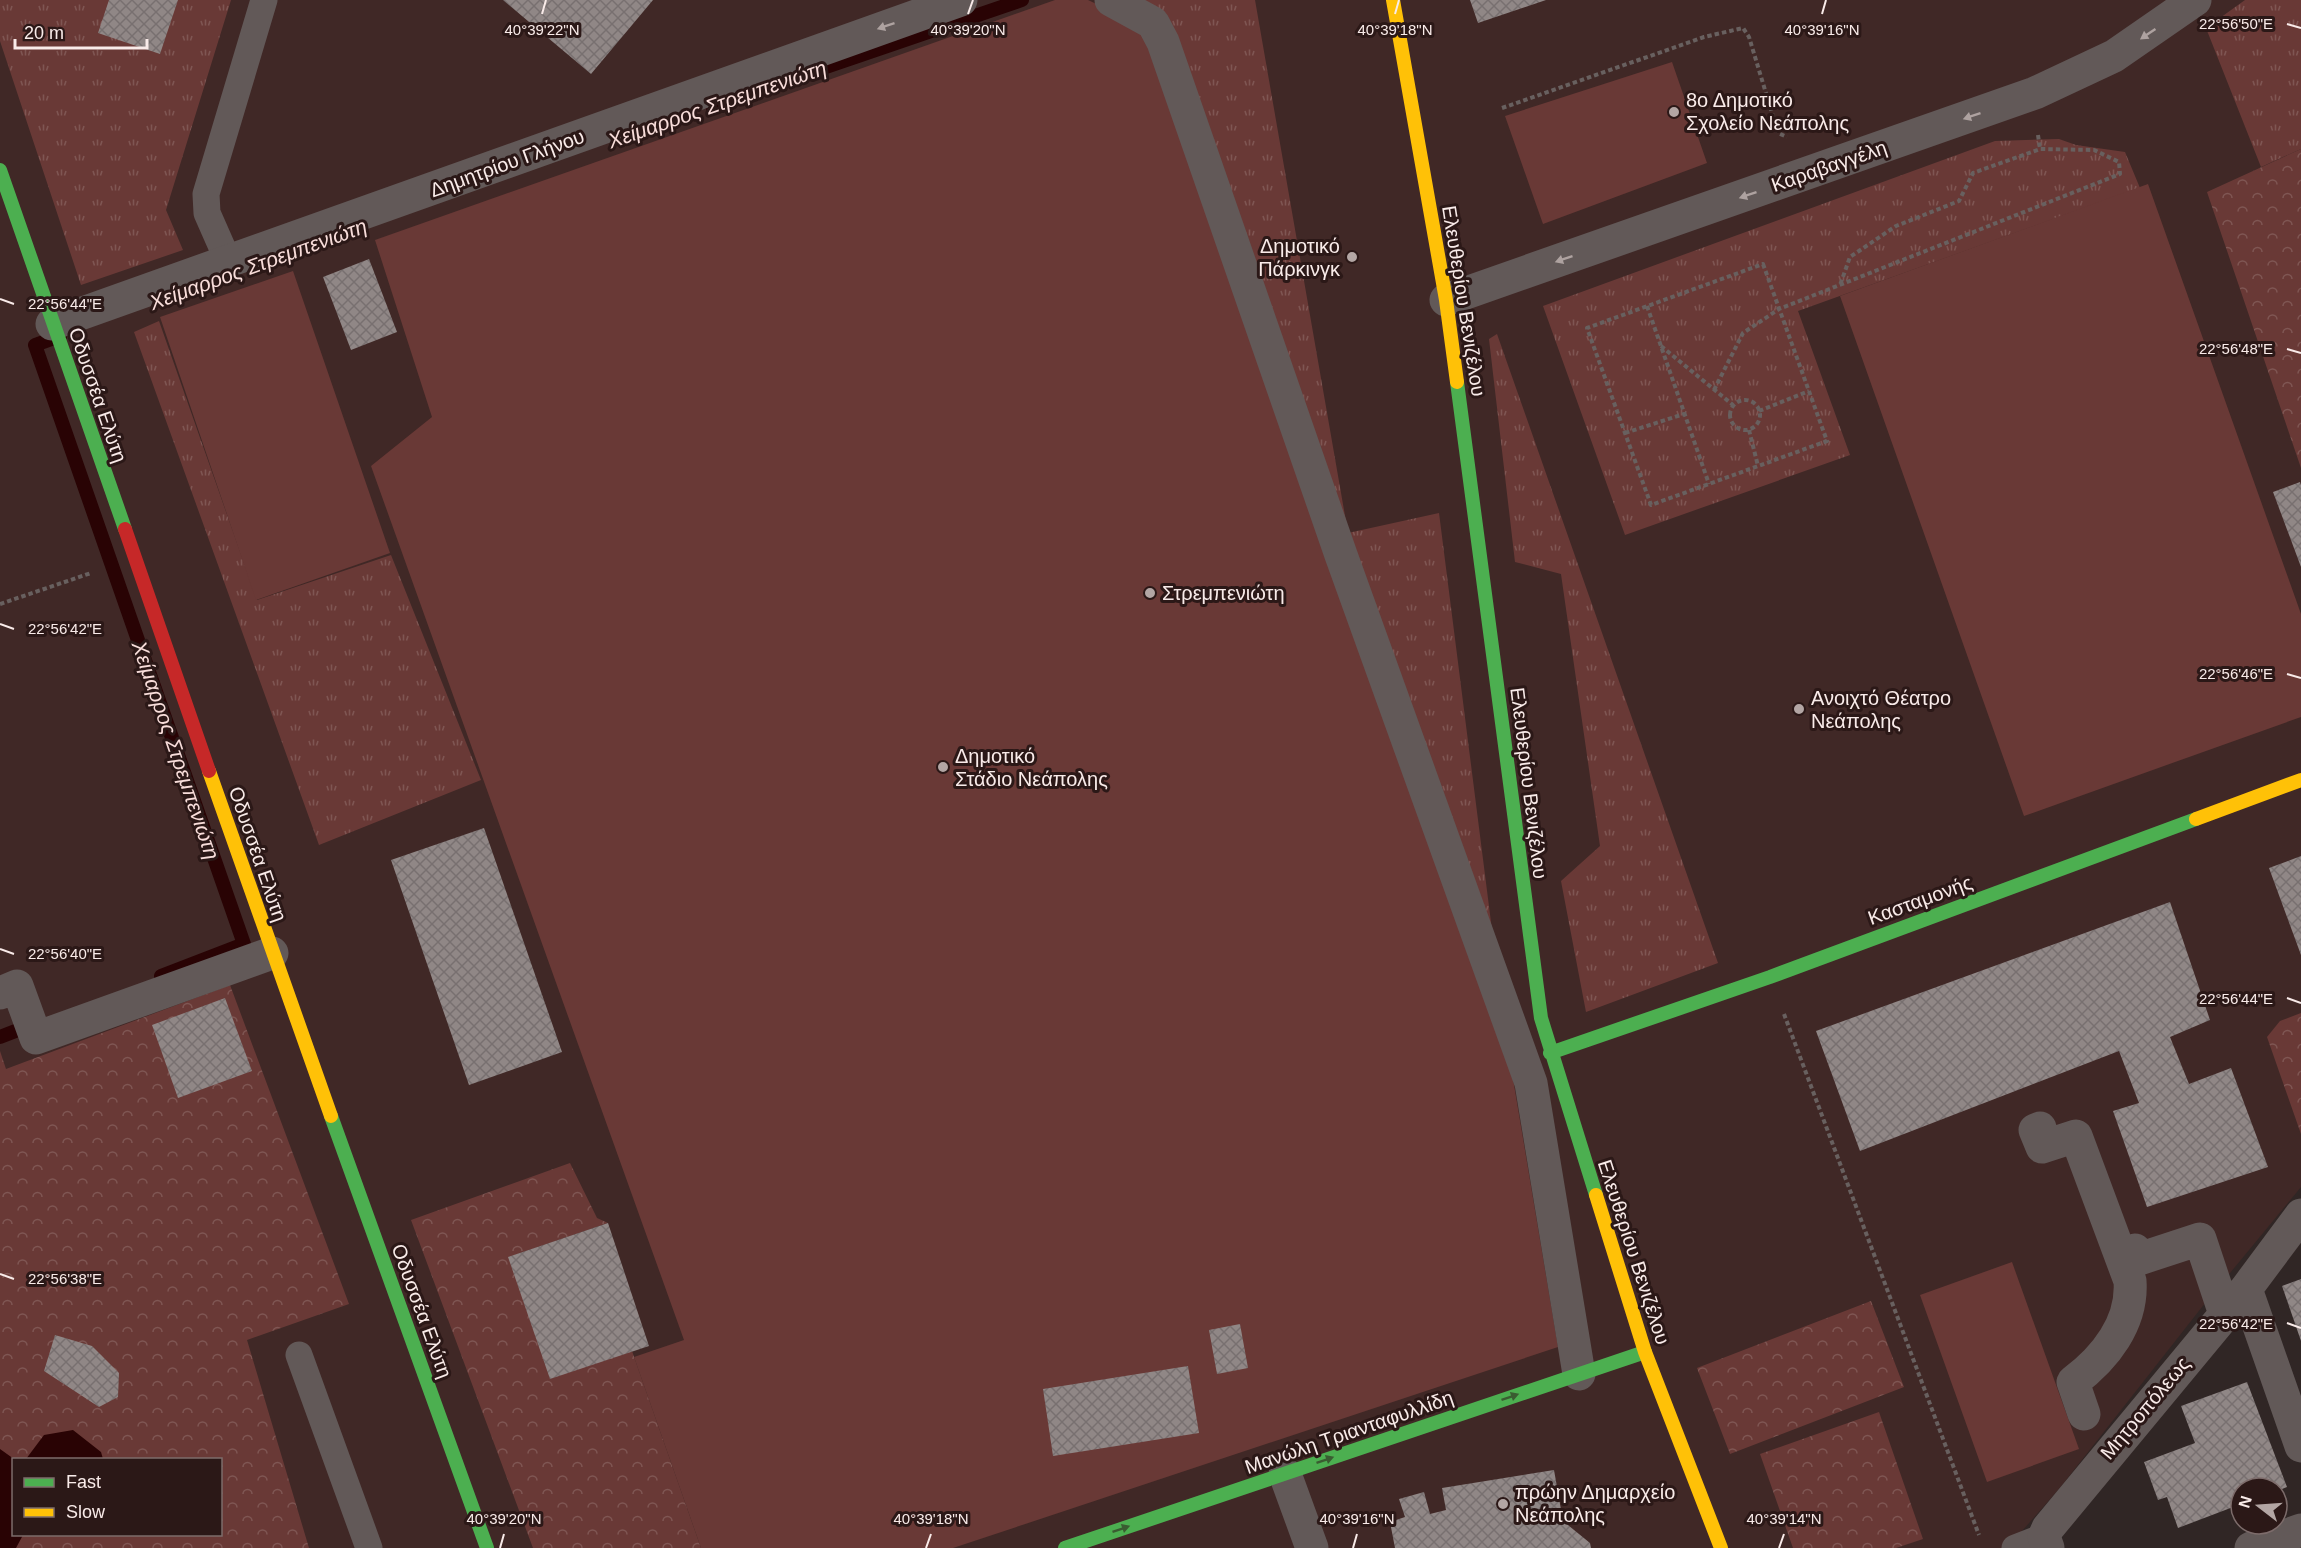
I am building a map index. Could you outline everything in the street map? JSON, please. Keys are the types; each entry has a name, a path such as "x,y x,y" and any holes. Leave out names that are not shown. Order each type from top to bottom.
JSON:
{"street":[{"name":"Δημητρίου Γλήνου","path":"52,324 961,0"},
{"path":"1111,0 1153,23 1163,42 1341,555 1531,1083 1578,1374"},
{"name":"Ελευθερίου Βενιζέλου","path":"1393,0 1446,300 1539,1005 1551,1053 1645,1352 1721,1548"},
{"name":"Καραβαγγέλη","path":"1446,300 2035,93 2114,56 2195,0"},
{"name":"Οδυσσέα Ελύτη","path":"0,170 272,953 487,1548"},
{"name":"Κασταμονής","path":"1551,1053 1770,977 2301,780"},
{"path":"0,993 17,986 36,1038 272,953"},
{"path":"2079,1111 2123,1229 2131,1296 2124,1321 2110,1347 2073,1382 2084,1413"},
{"path":"2040,1128 2035,1130 2042,1147 2076,1136 2139,1259 2200,1239 2225,1314"},
{"name":"Μητροπόλεως","path":"2036,1544 2101,1460 2246,1289 2301,1215"},
{"path":"2246,1289 2301,1446"},
{"name":"Μανώλη Τριανταφυλλίδη","path":"1065,1548 1645,1352"},
{"path":"1285,1474 1312,1548"},
{"path":"2251,1548 2301,1530"}],"lane":[{"path":"228,263 207,213 206,194 264,0"},
{"path":"299,1355 369,1548"}],"path":[{"path":"1502,108 1704,37 1743,28 1749,37 1778,133"},
{"path":"1714,390 1743,333 1779,309 1840,285 2120,174 2118,162 2094,150 2040,149 1973,173 1959,201 1896,226 1850,257 1840,285"},
{"path":"1763,264 1827,441 1651,505 1587,328 1647,306 1763,264"},
{"path":"1647,306 1709,484"},
{"path":"1661,346 1733,405"},
{"path":"1759,411 1809,391"},
{"path":"1743,400 1753,402 1759,411 1758,423 1749,430 1737,429 1730,419 1733,405 1743,400"},
{"path":"1625,433 1684,414"},
{"path":"1749,430 1758,466"},
{"path":"0,604 91,573"},
{"path":"1770,977 1980,1537"}],"shaded area":[{"name":"Στρεμπενιώτη","path":"0,0 2301,0 2301,1187 2202,1307 2059,1489 2022,1531 2028,1548 0,1548"},
{"path":"73,1430 101,1452 103,1458 27,1458 44,1435"},
{"path":"0,1449 13,1458 12,1536 22,1536 16,1548 0,1548"}],"green space":[{"path":"0,0 231,0 166,210 183,250 81,285 0,41"},
{"name":"Δημοτικό Στάδιο Νεάπολης","path":"1055,0 1088,0 1149,29 1511,1067 1558,1347 953,1548 701,1548 634,1357 684,1340 371,466 432,417 375,240"},
{"path":"1127,0 1255,0 1348,533 1439,513 1492,930"},
{"path":"2245,0 2301,0 2301,149 2261,167 2206,28"},
{"path":"1672,62 1707,163 1543,224 1505,116"},
{"path":"2059,139 2076,145 2125,152 2140,188 1798,311 1850,455 1625,535 1543,306 1995,141"},
{"path":"2301,149 2301,468 2207,192"},
{"path":"2148,184 2301,614 2301,717 2024,816 1840,296"},
{"path":"293,271 390,553 256,600 160,317"},
{"path":"159,321 257,600 391,555 481,780 319,845 134,332"},
{"path":"1497,334 1718,963 1586,1012 1561,881 1600,846 1561,574 1515,562 1489,339"},
{"path":"230,985 349,1304 247,1340 309,1548 0,1548 0,1051 6,1069"},
{"path":"2301,1013 2301,1134 2267,1037 2280,1021"},
{"path":"570,1163 597,1218 608,1223 509,1257 632,1351 701,1548 533,1548 411,1220"},
{"path":"2012,1262 2079,1449 1987,1482 1920,1295"},
{"path":"1871,1301 1904,1387 1730,1454 1697,1368"},
{"path":"1879,1412 1923,1539 1896,1548 1793,1548 1760,1454"}],"building":[{"path":"109,0 178,0 160,54 98,33"},
{"path":"503,0 653,0 591,74"},
{"path":"1470,0 1546,0 1478,23"},
{"path":"369,259 397,332 351,350 323,277"},
{"path":"2300,482 2301,485 2301,567 2273,492"},
{"path":"484,828 562,1052 469,1085 391,860"},
{"path":"2301,856 2301,955 2269,868"},
{"path":"2170,902 2210,1020 2170,1037 2189,1084 2231,1068 2268,1167 2147,1207 2113,1111 2139,1103 2119,1051 1860,1151 1816,1031"},
{"path":"225,998 252,1071 178,1098 152,1025"},
{"path":"608,1223 649,1346 550,1379 508,1257"},
{"path":"2301,1279 2301,1341 2282,1286"},
{"path":"1240,1324 1248,1368 1217,1374 1209,1330"},
{"path":"55,1335 92,1346 119,1373 118,1397 99,1407 44,1371"},
{"path":"1188,1366 1199,1433 1053,1456 1043,1389"},
{"path":"2247,1382 2283,1476 2229,1476 2229,1509 2178,1528 2167,1497 2158,1500 2144,1462 2195,1443 2181,1406"},
{"name":"πρώην Δημαρχείο Νεάπολης","path":"1554,1470 1563,1521 1590,1543 1591,1548 1395,1548 1390,1522 1405,1517 1399,1499 1424,1492 1430,1514 1446,1510 1442,1488"}],"waterway":[{"name":"Χείμαρρος Στρεμπενιώτη","path":"712,106 1022,0"},
{"name":"Χείμαρρος Στρεμπενιώτη","path":"60,336 35,345 244,944 161,976"},
{"name":"Χείμαρρος Στρεμπενιώτη","path":"0,1037 31,1025"}],"traffic: fast":[{"path":"0,170 125,529"},
{"path":"1457,382 1541,1018 1596,1195"},
{"path":"1550,1053 1770,977 2196,819"},
{"path":"331,1116 487,1548"},
{"path":"1065,1548 1645,1352"}],"traffic: slow":[{"path":"1393,0 1446,300 1457,382"},
{"path":"209,771 331,1116"},
{"path":"2196,819 2301,780"},
{"path":"1596,1195 1645,1352 1721,1548"}],"traffic: jam":[{"path":"125,529 209,771"}],"place":[{"name":"8ο Δημοτικό Σχολείο Νεάπολης","path":"1674,112"},
{"name":"Δημοτικό Πάρκινγκ","path":"1352,257"},
{"name":"Στρεμπενιώτη","path":"1150,593"},
{"name":"Ανοιχτό Θέατρο Νεάπολης","path":"1799,709"},
{"name":"Δημοτικό Στάδιο Νεάπολης","path":"943,767"},
{"name":"πρώην Δημαρχείο Νεάπολης","path":"1503,1504"}]}
